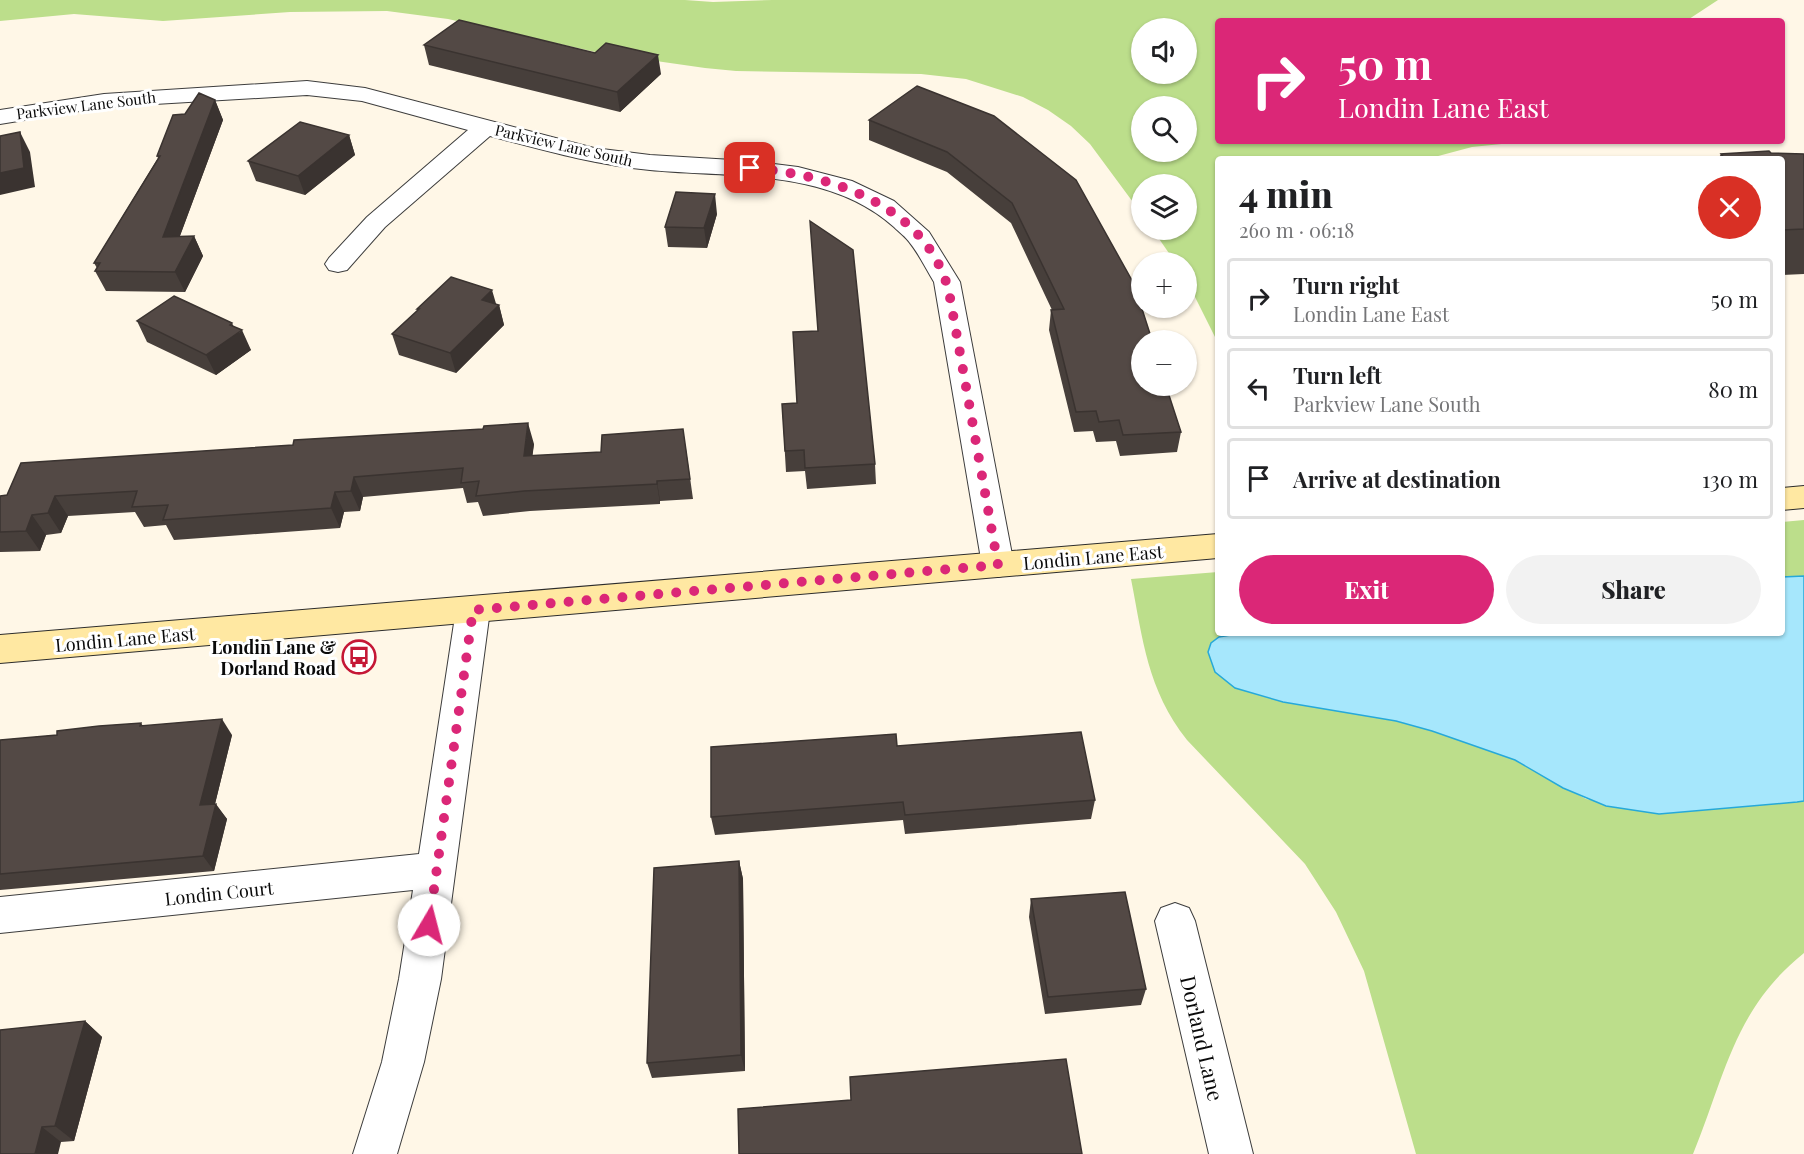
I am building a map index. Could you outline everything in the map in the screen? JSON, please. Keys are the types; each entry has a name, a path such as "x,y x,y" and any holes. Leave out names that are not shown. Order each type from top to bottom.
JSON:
{"street":[{"name":"Parkview Lane South","path":"0,117 119,98 299,87 356,93 591,155 630,161 792,172 848,189 880,204 903,220 929,247 947,282 998,565"},
{"path":"338,264 376,222 484,128"},
{"path":"1785,498 1804,497"},
{"name":"Londin Lane East","path":"0,649 1215,546"},
{"path":"375,1154 392,1103 413,1019 437,870 473,610"},
{"name":"Londin Court","path":"0,915 437,870"},
{"name":"Dorland Lane","path":"1175,921 1231,1154"}],"green space":[{"path":"0,0 685,0 713,2 773,0 1718,0 1691,18 1215,18 1215,144 1501,144 1472,147 1438,156 1215,156 1215,337 1197,301 1197,252 1168,252 1160,240 1197,240 1197,174 1131,174 1131,199 1090,144 1071,126 1048,110 1023,97 966,79 921,74 736,71 705,68 600,53 448,19 387,11 290,12 163,21 74,14 0,21"},
{"path":"1804,520 1804,576 1785,577 1785,522"},
{"path":"1215,572 1215,636 1233,636 1235,688 1283,702 1396,721 1432,731 1515,760 1586,799 1659,814 1804,801 1804,953 1780,975 1762,997 1747,1021 1734,1045 1693,1154 1416,1154 1364,971 1336,912 1305,864 1187,740 1174,721 1163,702 1148,663 1131,579"}],"water":[{"path":"1804,576 1804,801 1797,802 1659,814 1606,806 1563,788 1515,760 1432,731 1396,721 1283,702 1235,688 1215,672 1208,652 1211,643 1225,636 1785,636 1785,577"}],"building":[{"path":"459,20 595,53 606,43 658,55 617,92 424,45"},
{"path":"917,86 994,116 1076,180 1131,279 1131,318 1145,318 1149,330 1131,330 1131,396 1169,396 1181,432 1123,435 1119,420 1099,422 1096,411 1076,412 1051,310 1064,309 1012,203 947,152 869,120"},
{"path":"199,93 215,100 163,237 194,236 175,272 95,271 100,263 94,263 160,156 157,156 173,115 185,114"},
{"path":"300,122 349,135 298,176 248,161"},
{"path":"20,132 24,168 0,173 0,136"},
{"path":"1769,151 1771,153 1804,154 1804,229 1785,230 1785,156 1723,156 1721,154"},
{"path":"676,192 715,194 704,228 665,227"},
{"path":"810,221 853,250 875,464 805,468 804,450 785,451 782,404 797,403 793,332 818,331"},
{"path":"451,277 492,290 482,300 499,305 450,353 392,334 419,309 417,309"},
{"path":"174,296 242,330 206,355 137,321"},
{"path":"528,423 524,456 601,452 602,435 683,429 690,479 657,481 657,484 524,491 476,496 479,481 461,483 463,468 354,477 351,491 335,492 331,508 163,520 168,505 132,507 137,491 55,496 48,513 32,515 26,531 0,532 0,496 7,495 21,463 293,445 294,440 483,429 484,426"},
{"path":"222,719 200,805 216,804 203,856 0,874 0,740 57,735 57,731 99,726 141,723 140,726"},
{"path":"1081,732 1095,800 905,815 903,802 711,817 711,747 896,734 897,746"},
{"path":"739,861 741,1055 647,1063 654,868"},
{"path":"1125,892 1146,989 1048,997 1031,899"},
{"path":"85,1021 55,1126 42,1127 35,1154 0,1154 0,1030"},
{"path":"1066,1059 1082,1154 739,1154 738,1109 851,1100 850,1077"}],"place":[{"name":"Londin Lane & Dorland Road","path":"359,657"}],"route":[{"path":"429,925 473,610 998,565 947,282 934,255 903,220 870,199 848,189 792,172 750,168"}]}
